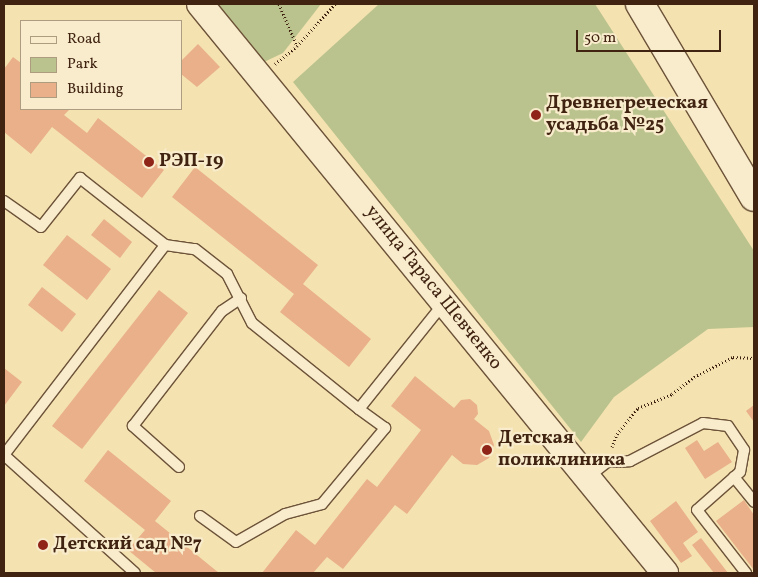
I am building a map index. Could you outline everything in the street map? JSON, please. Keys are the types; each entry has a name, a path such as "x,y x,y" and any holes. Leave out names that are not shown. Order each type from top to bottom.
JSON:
{"main road":[{"path":"640,4 754,197"}],"street":[{"name":"улица Тараса Шевченко","path":"200,4 445,301 597,469 665,573"}],"lane":[{"path":"4,201 41,227 80,178 165,245 195,249 227,274 241,298 252,323 384,428 322,504 285,514 236,542 200,516"},
{"path":"135,573 4,455 165,245"},
{"path":"179,467 132,426 222,311 241,298"},
{"path":"359,409 445,301"},
{"path":"597,469 630,461 703,424 728,426 744,450 740,472 697,510 746,573"},
{"path":"734,477 754,502"}],"path":[{"path":"279,4 297,46"},
{"path":"259,77 297,46 335,4"},
{"path":"597,469 617,434 638,408 672,394 694,377 733,357 754,358"}],"green space":[{"path":"218,4 321,4 283,53 264,62"},
{"path":"379,4 595,4 754,251 754,327 708,329 614,397 581,442 293,82"}],"building":[{"path":"198,44 220,67 197,87 182,75 182,60"},
{"path":"13,57 20,62 20,110 69,110 64,115 87,133 98,118 164,170 142,198 52,127 31,154 4,132 4,69"},
{"path":"195,167 318,265 303,284 371,339 349,367 280,312 294,294 172,197"},
{"path":"104,219 132,242 120,258 91,235"},
{"path":"67,235 111,269 87,300 43,265"},
{"path":"42,287 76,314 62,332 28,305"},
{"path":"159,290 188,313 82,449 52,426"},
{"path":"4,368 22,382 4,406"},
{"path":"415,376 454,408 461,400 470,399 477,405 478,414 474,419 489,431 494,445 489,458 477,465 463,464 452,455 407,514 395,505 343,569 327,557 313,573 262,573 296,530 315,545 367,479 377,487 421,430 391,406"},
{"path":"754,405 754,422 746,411"},
{"path":"697,440 704,451 718,442 732,462 705,479 685,448"},
{"path":"108,450 171,501 155,521 219,573 156,573 128,550 145,530 84,481"},
{"path":"744,500 754,515 754,570 716,521"},
{"path":"676,501 698,532 683,543 692,556 681,563 650,521"},
{"path":"701,538 728,573 714,573 692,545"}],"place":[{"name":"Древнегреческая усадьба №25","path":"536,115"},
{"name":"РЭП-19","path":"149,162"},
{"name":"Детская поликлиника","path":"487,450"},
{"name":"Детский сад №7","path":"43,545"}]}
